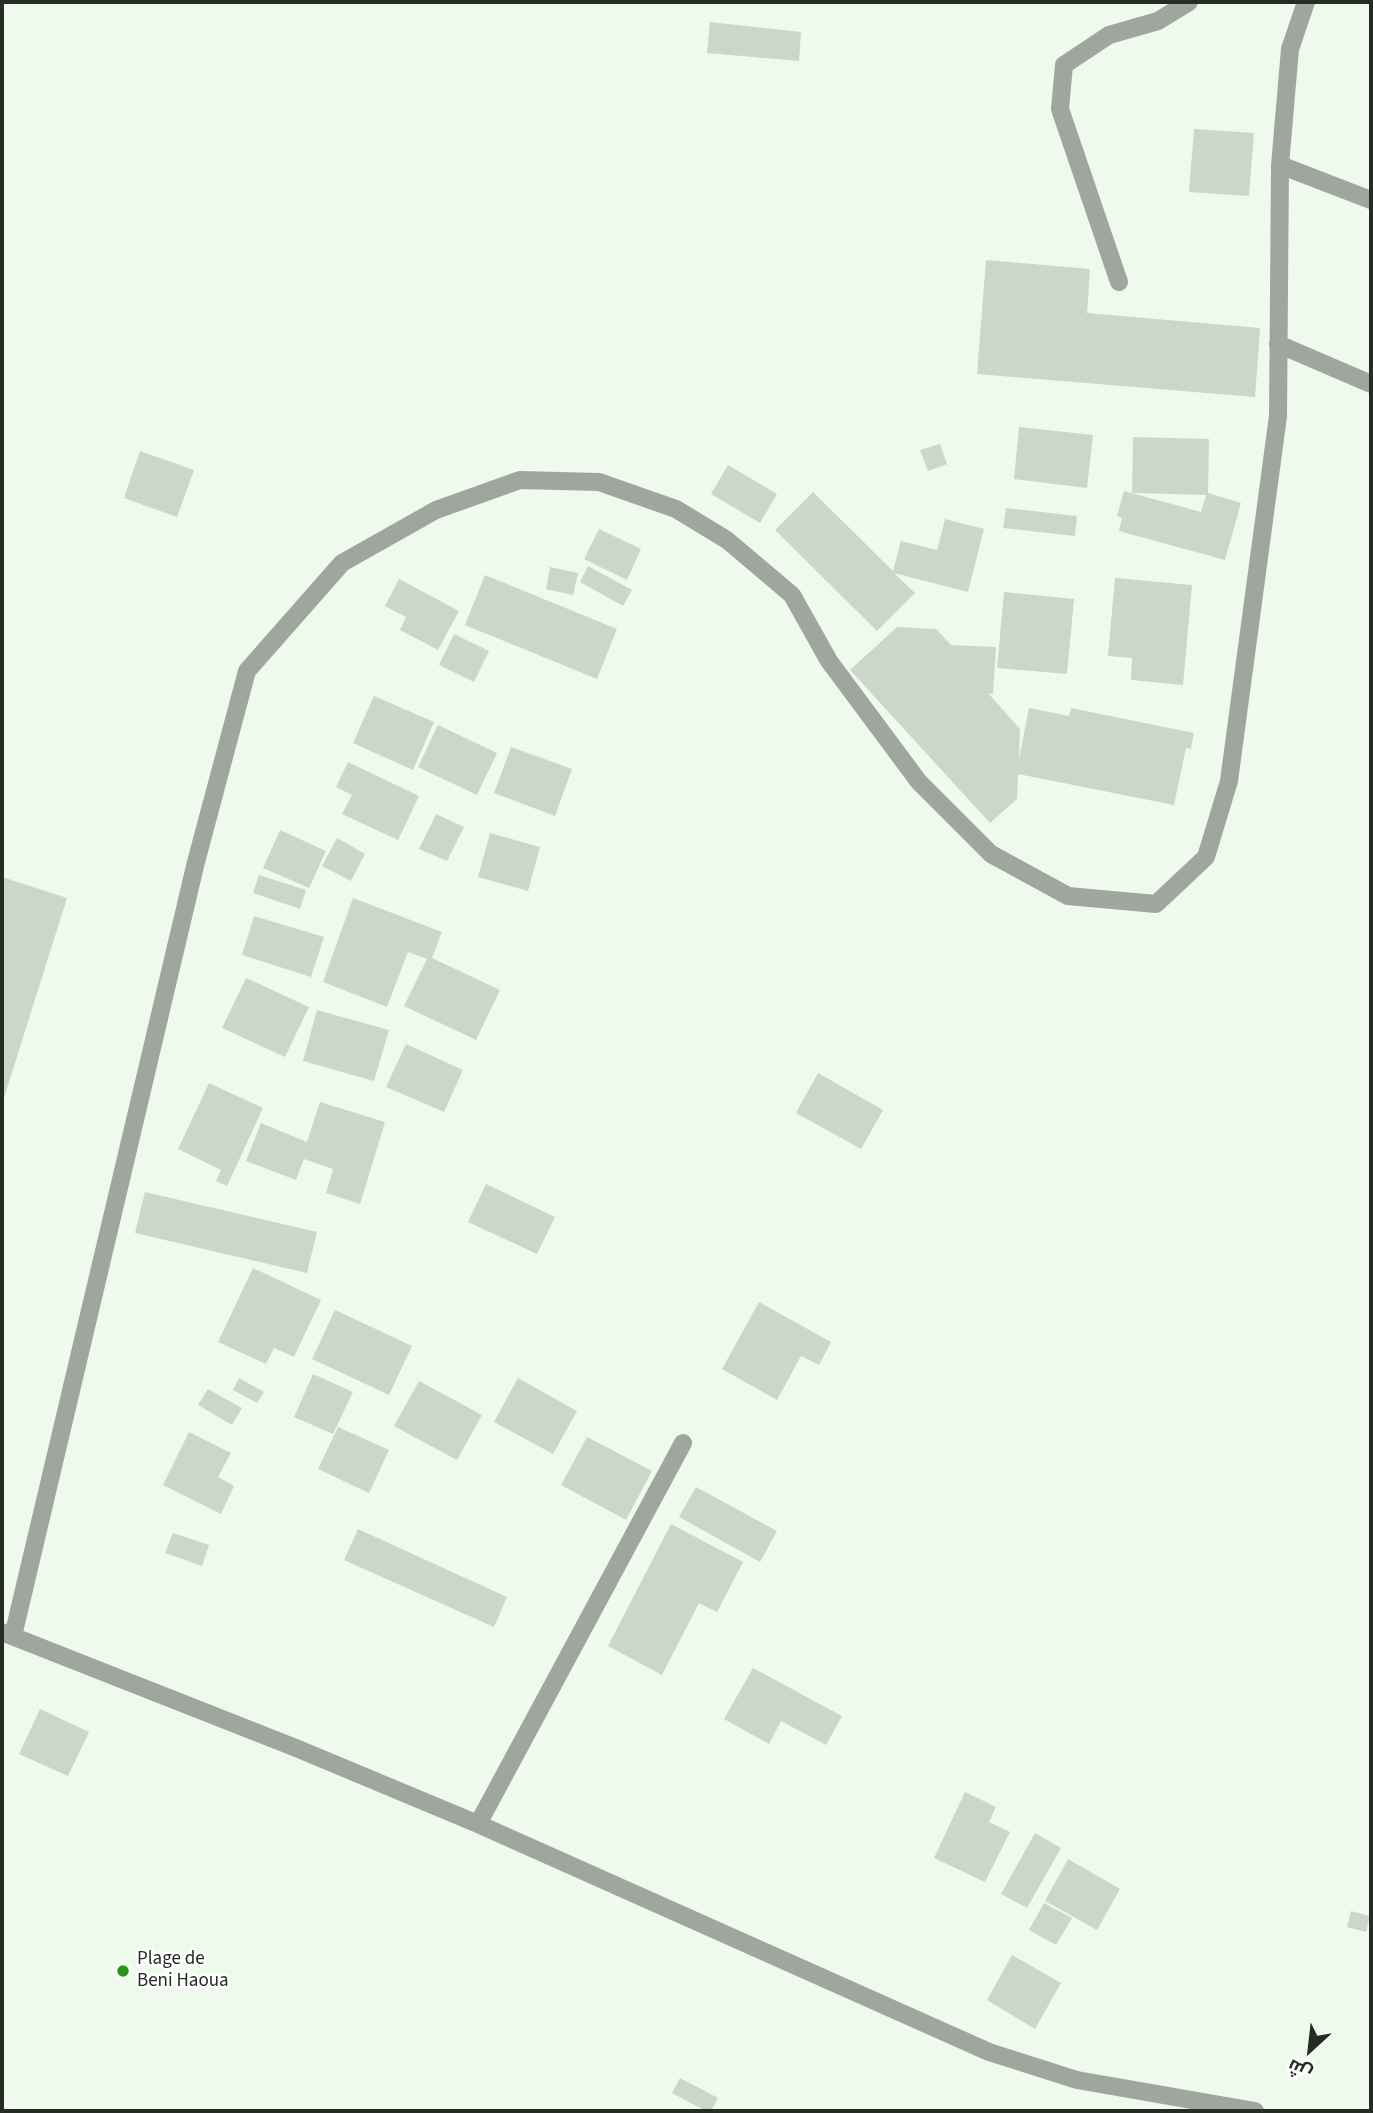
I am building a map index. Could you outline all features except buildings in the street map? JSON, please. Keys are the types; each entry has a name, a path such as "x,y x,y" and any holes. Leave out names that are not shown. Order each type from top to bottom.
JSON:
{"street":[{"path":"1119,282 1060,109 1064,65 1109,35 1158,21 1189,2"},
{"path":"1255,2111 1077,2080 989,2052 478,1824 283,1743 7,1634 196,862 247,671 342,564 436,510 520,480 599,482 676,509 727,540 792,595 829,661 919,782 991,854 1068,896 1156,904 1206,857 1229,781 1278,416 1280,165 1290,49 1306,2"},
{"path":"1280,165 1371,200"},
{"path":"1278,344 1371,384"},
{"path":"478,1824 683,1443"}],"place":[{"name":"Plage de Beni Haoua","path":"123,1971"}]}
